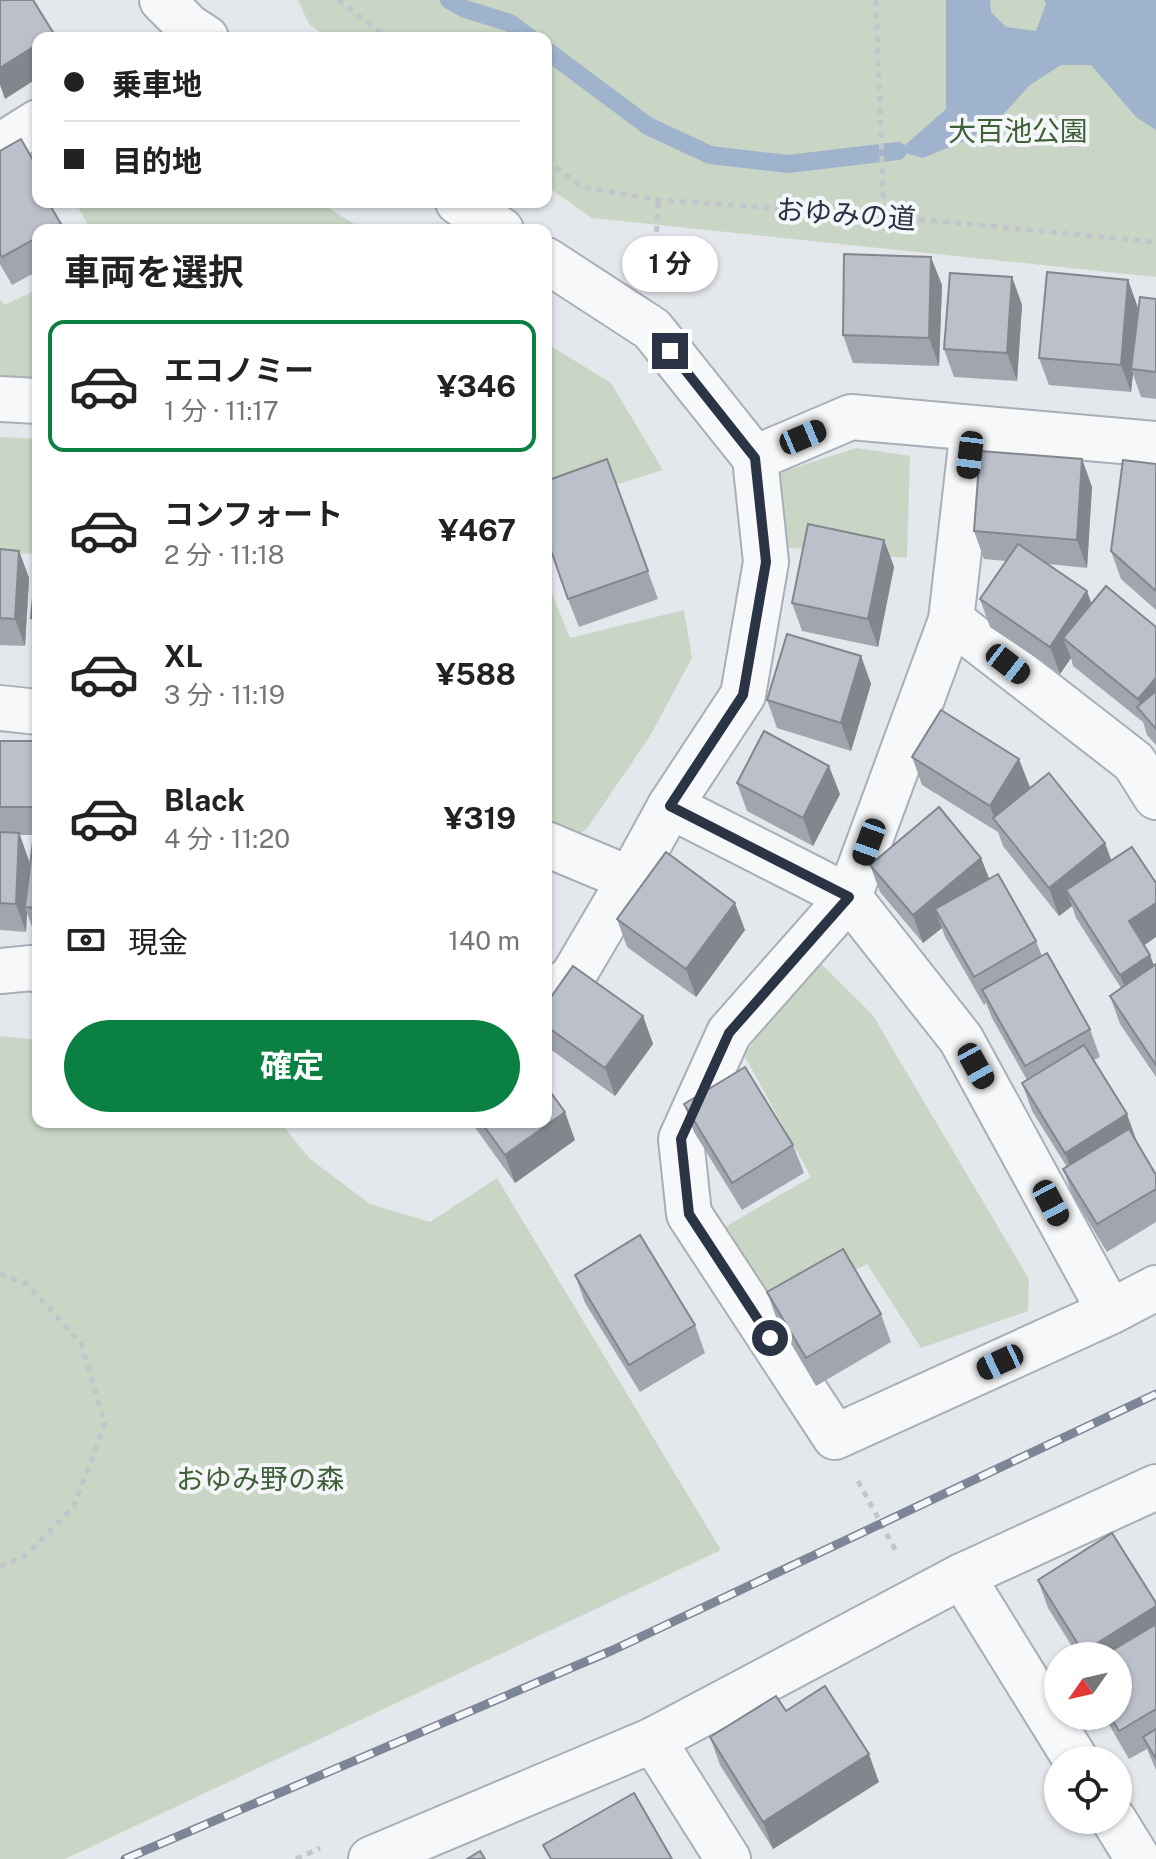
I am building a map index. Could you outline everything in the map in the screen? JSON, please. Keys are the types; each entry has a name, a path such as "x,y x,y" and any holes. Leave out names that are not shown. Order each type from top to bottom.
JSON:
{"street":[{"path":"0,146 32,126"},
{"path":"467,208 492,224"},
{"path":"552,264 652,329 755,458 766,562 743,695 670,806 573,976 552,993"},
{"path":"0,399 32,401"},
{"path":"755,458 851,417 1156,444"},
{"path":"973,428 951,620 849,897 729,1033 681,1139 689,1214 835,1437 1110,1312 1156,1288"},
{"path":"951,620 1134,762 1156,797"},
{"path":"0,708 32,711"},
{"path":"670,806 849,897 961,1039 1110,1312"},
{"path":"552,846 630,879"},
{"path":"0,971 32,970"},
{"path":"371,1859 653,1740 962,1576 1156,1487"},
{"path":"962,1576 1067,1746"},
{"path":"653,1740 728,1859"},
{"path":"1123,1834 1138,1859"}],"path":[{"path":"338,0 380,32"},
{"path":"876,0 884,216"},
{"name":"おゆみの道","path":"552,164 582,187 658,200 884,216 1156,242"},
{"path":"0,1274 27,1284 81,1343 105,1424 74,1506 24,1557 0,1566"},
{"path":"835,1437 900,1558"}],"green space":[{"name":"大百池公園","path":"298,0 1156,0 1156,277 592,218 552,190 552,32 320,32 309,24"},
{"path":"78,208 329,208 354,224 88,224"},
{"path":"32,292 32,378 0,375 0,299 5,305"},
{"path":"552,347 611,383 663,470 552,504"},
{"path":"0,437 32,439 32,553 0,555"},
{"path":"856,448 910,456 907,558 760,545 772,475"},
{"path":"552,593 570,638 684,610 692,658 650,736 586,830 552,847"},
{"path":"816,959 872,1014 1029,1279 1028,1311 921,1348 867,1264 752,1322 704,1239 811,1177 744,1055"},
{"name":"おゆみ野の森","path":"0,1036 32,1039 32,1128 285,1128 309,1158 370,1204 430,1222 497,1178 721,1550 65,1859 0,1859"}],"water":[{"path":"946,0 990,0 991,12 1006,27 1036,31 1046,4 1044,0 1156,0 1156,130 1136,117 1091,65 1061,65 1030,85 998,120 967,140 923,158 898,151 946,109"}],"building":[{"path":"0,0 33,0 53,32 32,32 32,48 0,68"},
{"path":"21,139 32,158 32,208 52,208 61,224 32,224 32,240 2,257 0,254 0,151"},
{"path":"844,254 931,257 929,338 843,335"},
{"path":"1047,272 1128,280 1121,365 1039,358"},
{"path":"950,273 1012,277 1007,353 944,349"},
{"path":"1140,297 1156,299 1156,372 1131,369"},
{"path":"980,451 1082,459 1077,540 974,531"},
{"path":"607,459 648,571 568,599 552,553 552,479"},
{"path":"1123,460 1156,464 1156,591 1111,551"},
{"path":"808,524 884,540 868,619 792,603"},
{"path":"1018,544 1087,591 1050,647 980,599"},
{"path":"0,549 19,551 15,619 0,618"},
{"path":"1106,586 1156,627 1156,678 1138,699 1063,638"},
{"path":"787,634 861,656 841,723 767,700"},
{"path":"1156,691 1156,729 1137,707"},
{"path":"941,710 1019,759 990,806 912,757"},
{"path":"764,731 829,766 803,818 737,783"},
{"path":"0,741 32,741 32,807 0,807"},
{"path":"1049,773 1105,843 1049,888 993,818"},
{"path":"939,807 981,858 913,915 870,865"},
{"path":"0,832 19,833 16,904 0,903"},
{"path":"1132,847 1156,883 1156,903 1129,921 1150,955 1120,975 1066,890"},
{"path":"32,849 32,908 25,907"},
{"path":"666,852 735,903 686,969 617,919"},
{"path":"998,874 1036,941 974,977 935,909"},
{"path":"1047,953 1090,1029 1025,1066 982,990"},
{"path":"1156,964 1156,1065 1110,996"},
{"path":"573,966 643,1016 605,1068 552,1030 552,996"},
{"path":"1084,1045 1127,1114 1065,1153 1022,1083"},
{"path":"745,1067 793,1145 732,1183 684,1104"},
{"path":"552,1094 565,1112 552,1121"},
{"path":"485,1128 543,1128 505,1155"},
{"path":"1129,1129 1156,1175 1156,1189 1097,1224 1063,1169"},
{"path":"640,1235 695,1325 629,1365 575,1275"},
{"path":"843,1249 881,1314 806,1358 767,1292"},
{"path":"1112,1533 1156,1606 1099,1642 1077,1642 1038,1580"},
{"path":"1156,1624 1156,1709 1132,1723 1132,1642 1126,1642"},
{"path":"825,1686 869,1754 763,1822 710,1737 776,1696 786,1711"},
{"path":"1156,1729 1156,1759 1143,1737"},
{"path":"634,1793 672,1859 551,1859 543,1845"},
{"path":"480,1851 485,1859 467,1859"}],"waterway":[{"path":"449,0 465,9 510,23 522,32"},
{"path":"552,54 648,126 710,155 788,164 898,151"}],"railway":[{"path":"125,1859 613,1650 1156,1394"}],"route":[{"path":"670,351 755,458 766,562 743,695 670,806 849,897 729,1033 681,1139 689,1214 770,1338"}]}
